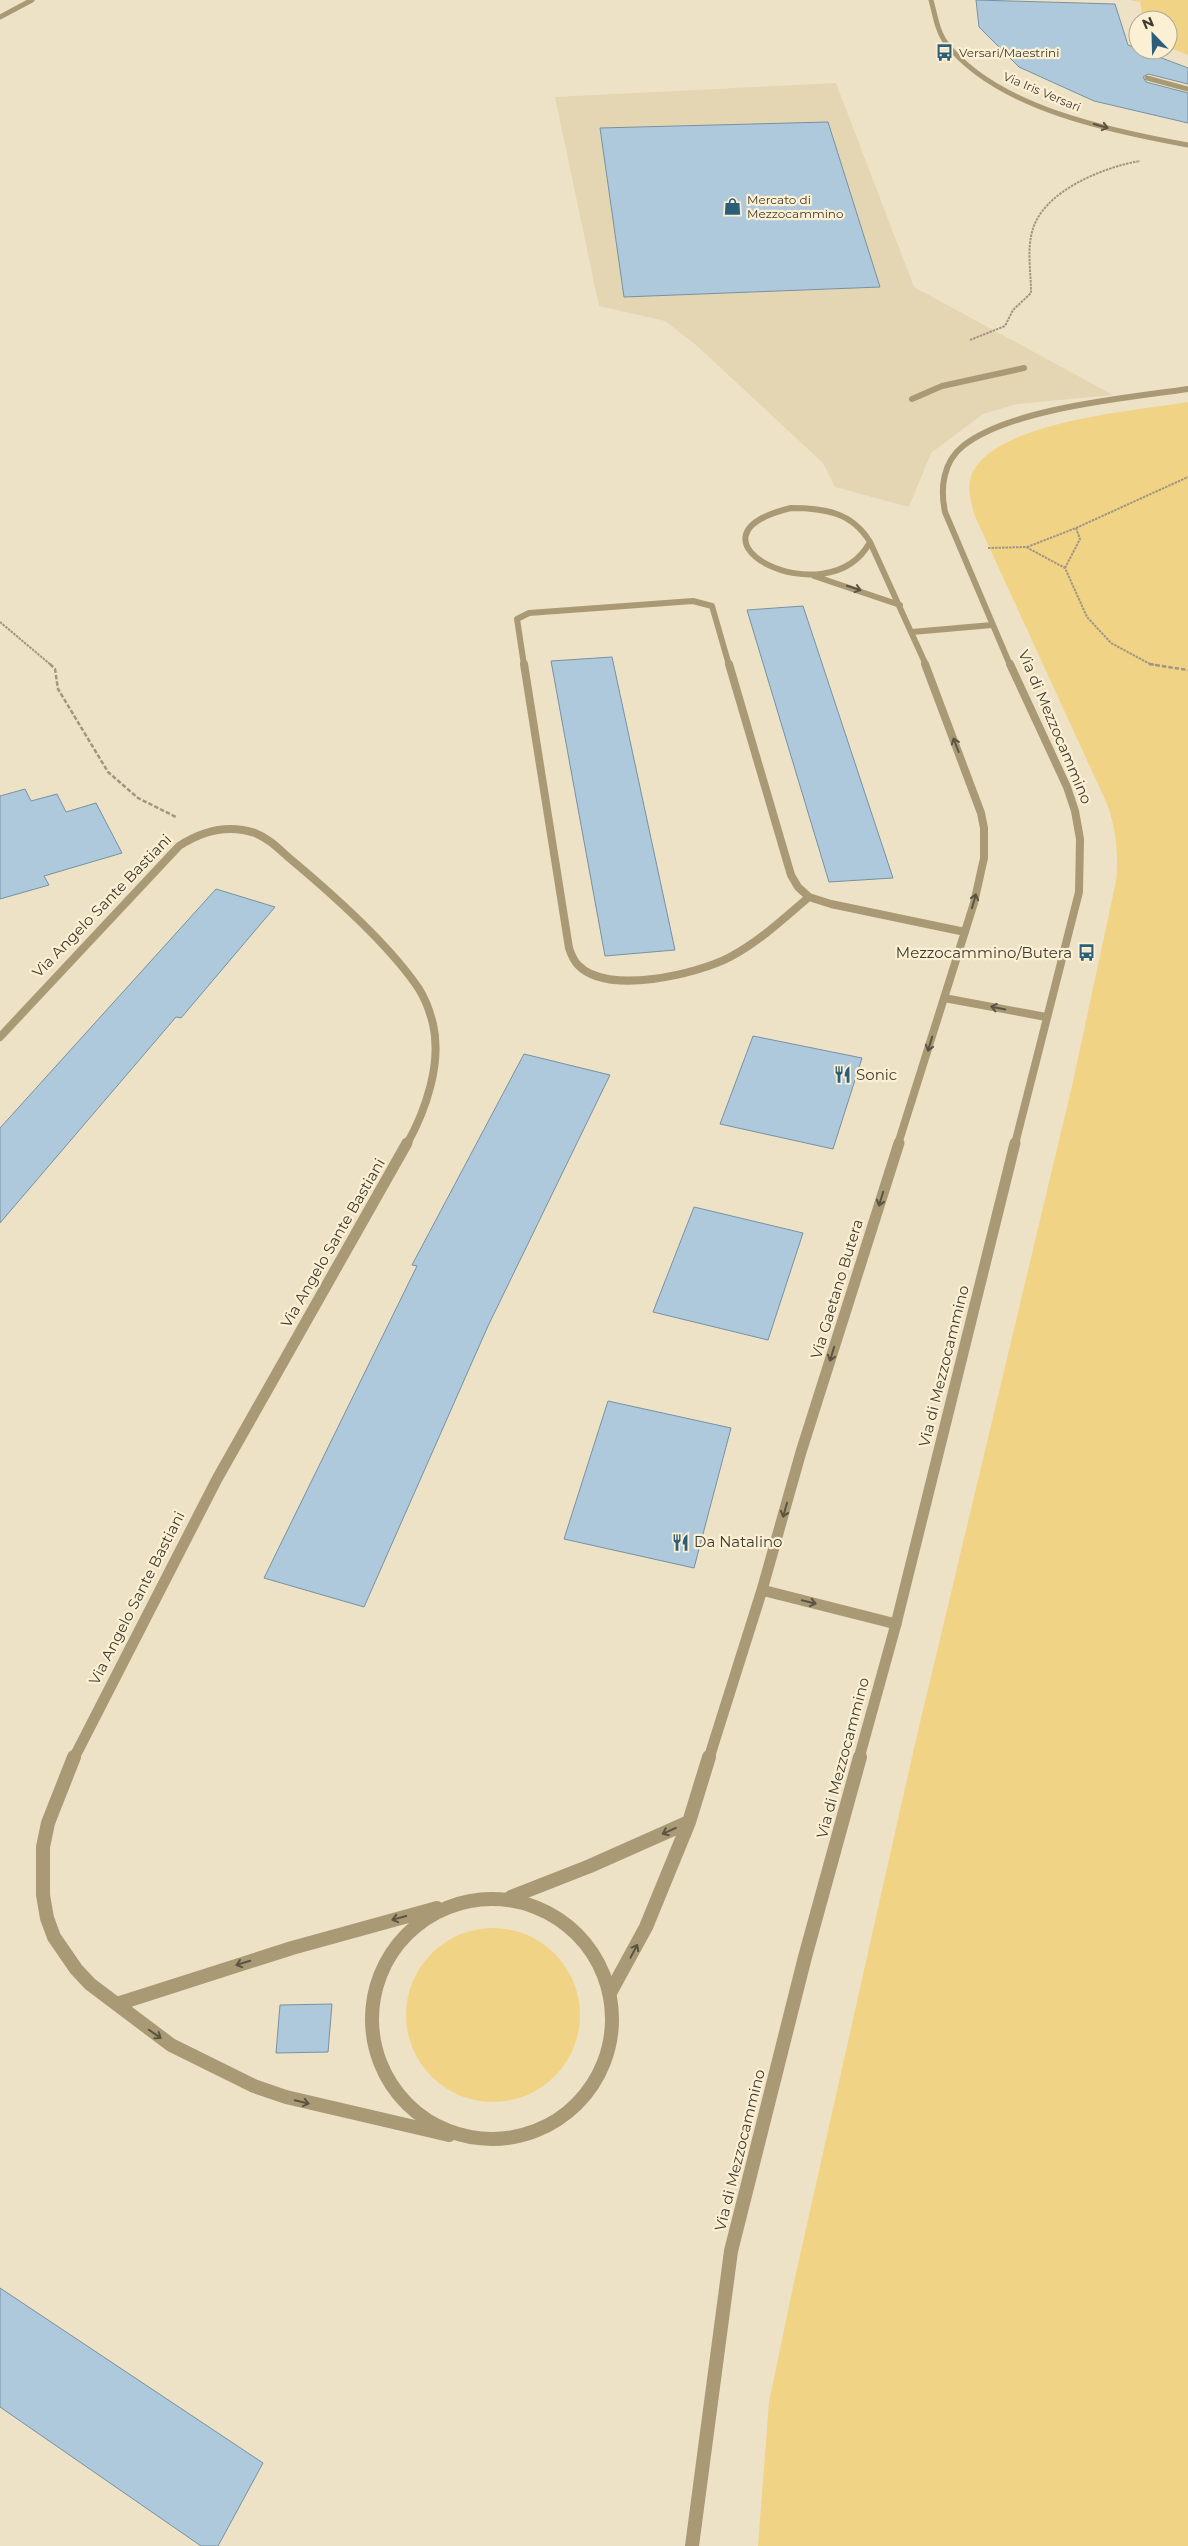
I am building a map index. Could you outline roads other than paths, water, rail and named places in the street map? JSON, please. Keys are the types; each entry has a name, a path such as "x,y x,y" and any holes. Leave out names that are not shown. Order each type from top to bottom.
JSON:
{"street":[{"path":"0,17 32,0"},
{"name":"Via Iris Versari","path":"931,0 938,28 950,47 970,66 999,86 1072,117 1133,134 1188,145"},
{"path":"1147,78 1188,89"},
{"path":"912,400 942,386 1024,368"},
{"name":"Via di Mezzocammino","path":"692,2546 706,2421 731,2251 805,1957 896,1624 1046,1017 1079,892 1080,840 1075,811 1067,787 992,625 960,549 947,517 942,485 949,463 964,445 987,431 1053,411 1188,389"},
{"name":"Via Gaetano Butera","path":"610,1993 646,1927 689,1822 762,1590 801,1452 965,932 986,850 986,830 982,813 912,632 864,529 849,518 815,508 791,508 769,513 754,521 746,530 744,540 751,554 762,562 783,570 808,574"},
{"path":"808,574 832,572 854,564 866,554 870,542"},
{"path":"808,574 900,605"},
{"path":"809,897 746,948 708,966 684,973 635,980 598,977 579,966 573,959 569,948 517,620 529,613 683,602 703,602 712,606 791,875 798,887 809,897 831,904 965,932"},
{"path":"912,632 992,625"},
{"name":"Via Angelo Sante Bastiani","path":"0,1037 179,846 204,833 228,829 250,832 267,839 306,871 355,918 417,987 425,1000 434,1026 436,1053 431,1080 411,1136 217,1479 77,1750 56,1798 44,1847 43,1895 47,1918 54,1937 76,1969 90,1984 171,2045 254,2086 310,2104 448,2135 491,2142 533,2134 569,2110 596,2076 610,2035 610,1993"},
{"path":"944,998 1046,1017"},
{"path":"762,1590 896,1624"},
{"path":"510,1897 590,1866 689,1822"},
{"path":"117,2004 342,1932 487,1896 510,1897 545,1907 575,1928 598,1957 610,1993"},
{"path":"448,2135 415,2116 390,2087 375,2050 372,2012 382,1975 402,1942 430,1916 463,1901"}],"place":[{"name":"Versari/Maestrini","path":"945,53"},
{"name":"Mercato di Mezzocammino","path":"733,207"},
{"name":"Mezzocammino/Butera","path":"1086,953"},
{"name":"Sonic","path":"842,1075"},
{"name":"Da Natalino","path":"680,1542"}]}
